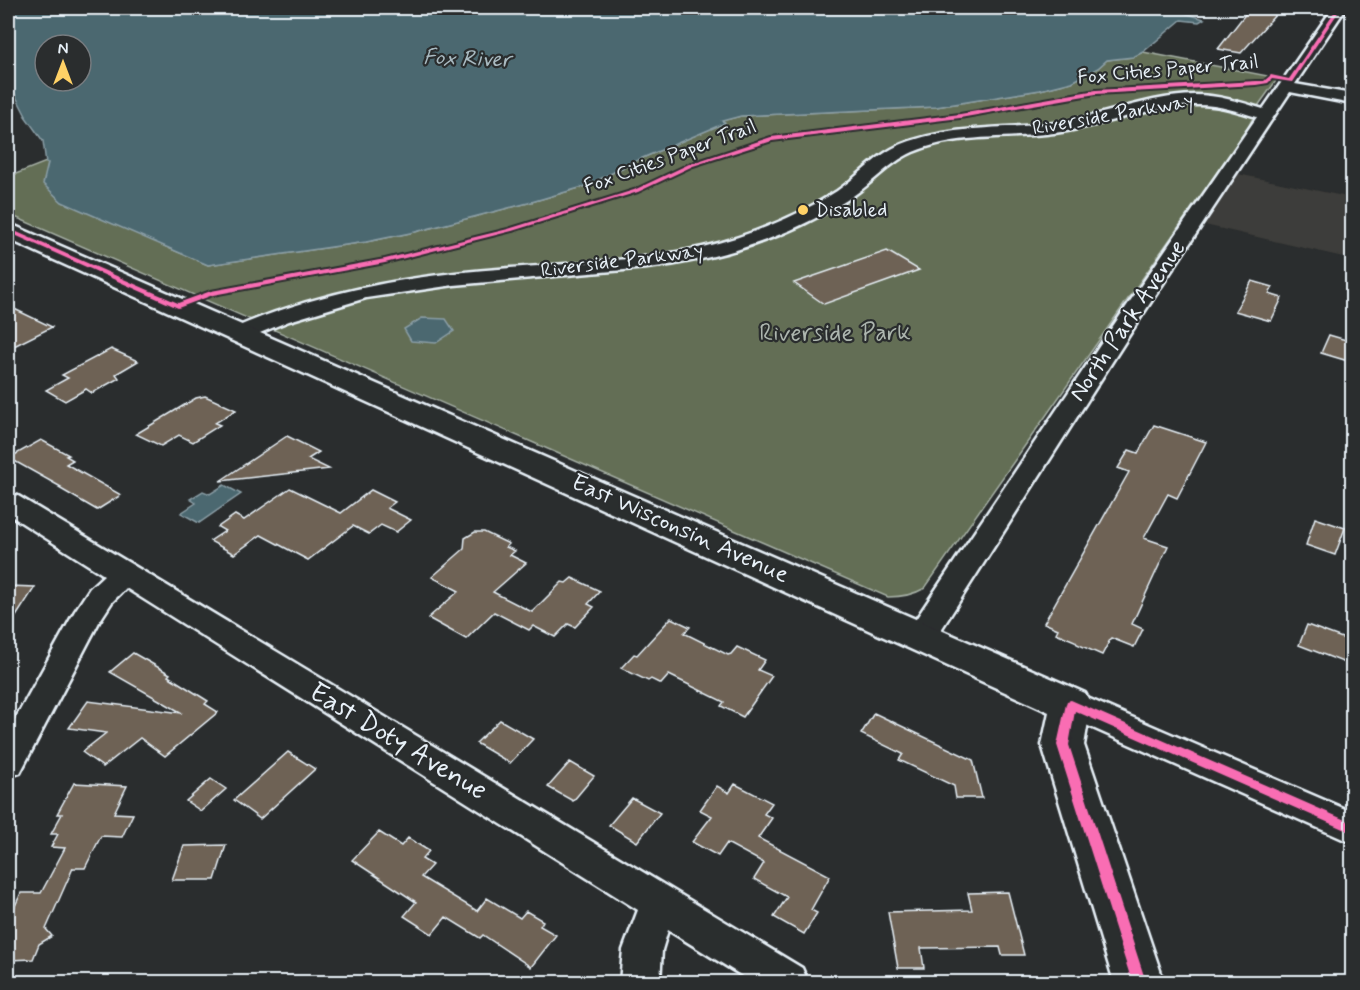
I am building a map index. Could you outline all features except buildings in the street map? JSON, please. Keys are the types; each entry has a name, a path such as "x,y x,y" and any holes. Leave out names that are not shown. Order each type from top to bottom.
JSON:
{"main road":[{"name":"East Wisconsin Avenue","path":"8,230 1071,704"},
{"path":"1071,704 1063,745 1139,982"}],"street":[{"name":"North Park Avenue","path":"921,636 1122,329 1339,8"},
{"path":"1286,87 1353,99"},
{"name":"Riverside Parkway","path":"240,334 271,318 297,310 399,286 481,276 648,262 713,250 744,241 808,215 851,190 891,157 906,149 940,139 1059,127 1146,107 1194,100 1217,102 1266,115"},
{"name":"East Doty Avenue","path":"8,502 788,982"},
{"path":"8,764 101,595 123,574"},
{"name":"East Wisconsin Avenue","path":"1071,704 1353,828"},
{"path":"640,982 639,960 643,941 661,903"}],"shaded area":[{"path":"1238,174 1352,198 1352,259 1205,225"}],"green space":[{"name":"Riverside Park","path":"1143,52 1278,78 1258,106 1248,128 925,588 903,596 888,597 8,214 8,177 46,162 164,246 208,265 366,242 528,203 586,186 640,159 721,124 721,121 741,116 936,107 1040,90 1072,82 1098,68 1107,60 1133,57"}],"water":[{"name":"Fox River","path":"8,8 1196,8 1185,13 1204,19 1199,22 1181,20 1143,52 1133,57 1107,60 1098,68 1072,82 1040,90 936,107 741,116 722,121 725,123 640,159 586,186 528,203 366,242 208,265 62,202 43,184 48,163 46,163 43,141 26,116 8,81"},
{"path":"422,318 446,319 454,331 436,343 411,341 404,329"},
{"path":"224,485 241,494 199,523 181,513 196,503 190,499 203,491 210,494"}],"cycle path":[{"name":"Fox Cities Paper Trail","path":"8,230 178,306 211,293 385,261 510,230 636,191 691,165 771,139 960,116 1096,92 1256,83 1266,82 1271,77 1290,81 1339,8"},
{"path":"1139,982 1063,745 1071,704 1352,828"}],"place":[{"name":"Disabled","path":"803,210"}]}
